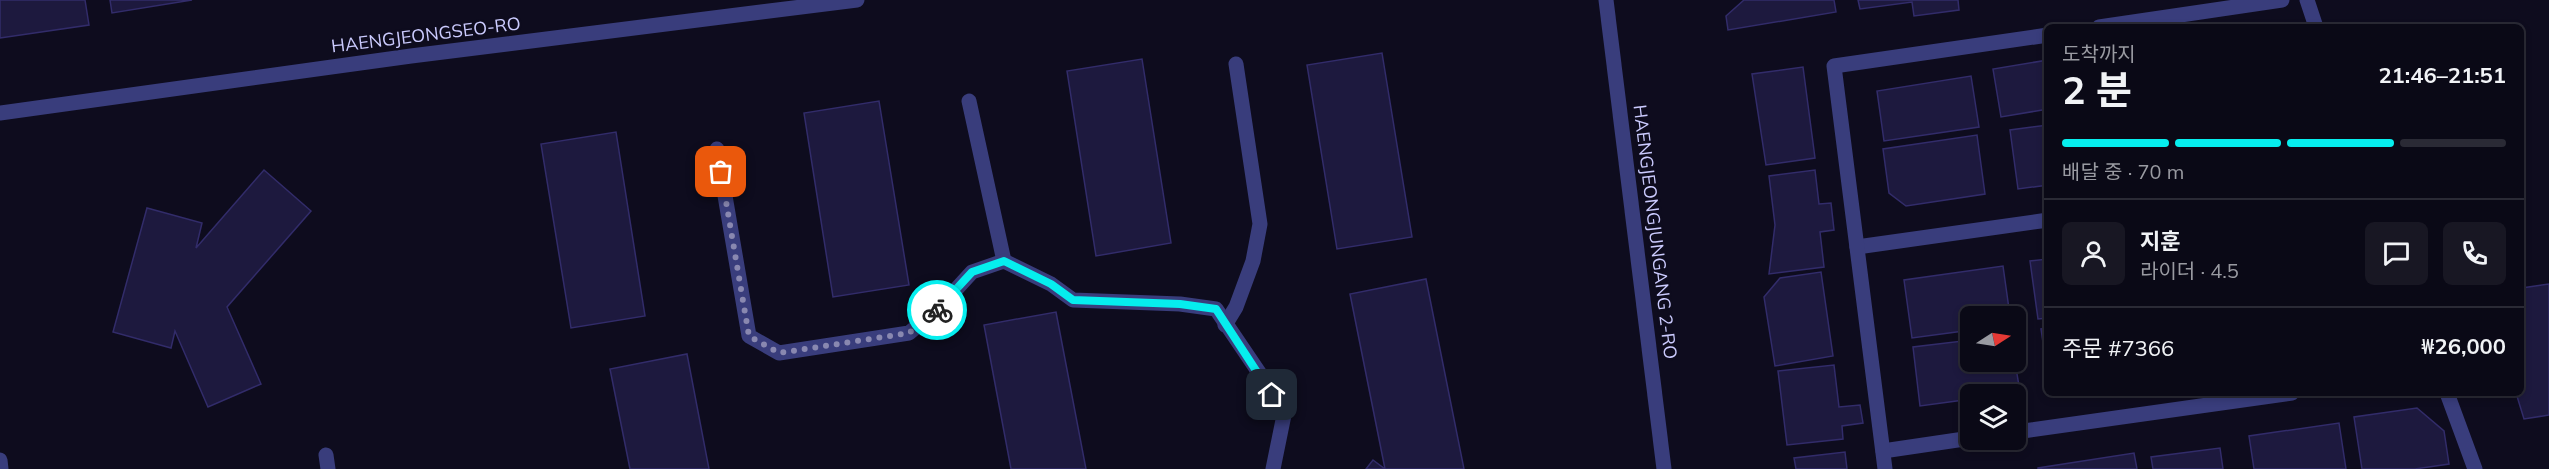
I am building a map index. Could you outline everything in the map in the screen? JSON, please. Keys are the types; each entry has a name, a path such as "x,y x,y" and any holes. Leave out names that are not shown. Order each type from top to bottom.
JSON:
{"street":[{"name":"HAENGJEONGSEO-RO","path":"0,113 411,56 857,0"},
{"name":"HAENGJEONGJUNGANG 2-RO","path":"1606,0 1664,469"},
{"path":"2118,24 2282,0"},
{"path":"2307,0 2315,24"},
{"path":"1885,469 1834,66 2044,35"},
{"path":"1226,325 1236,307 1253,261 1260,224 1236,64"},
{"path":"969,101 1004,261"},
{"path":"717,149 749,336 779,353 909,333 940,307 972,272 1004,261 1051,284 1073,300 1189,305 1216,309 1284,415 1273,469"},
{"path":"1857,247 2044,221"},
{"path":"2026,431 2271,396"},
{"path":"2448,396 2475,469"},
{"path":"1883,451 1960,440"},
{"path":"0,460 1,469"}],"building":[{"path":"0,0 85,0 89,25 0,38"},
{"path":"110,0 192,0 112,13"},
{"path":"1744,0 1834,0 1836,12 1728,30 1726,16"},
{"path":"1858,0 1958,0 1959,10 1914,16 1912,2 1860,9"},
{"path":"1382,53 1412,237 1337,249 1307,65"},
{"path":"1142,59 1171,243 1096,256 1067,71"},
{"path":"2044,61 2044,110 2001,117 1993,69"},
{"path":"1803,67 1815,158 1766,165 1752,74"},
{"path":"1971,76 1979,127 1884,141 1877,91"},
{"path":"879,101 909,285 833,297 804,113"},
{"path":"2044,126 2044,186 2018,189 2010,130"},
{"path":"616,132 645,316 571,328 541,144"},
{"path":"1977,135 1985,194 1906,206 1889,193 1883,149"},
{"path":"264,170 311,211 227,307 261,384 208,407 175,331 171,348 113,332 147,208 202,223 196,248"},
{"path":"1815,170 1819,204 1831,203 1834,230 1820,232 1824,267 1769,274 1775,225 1769,176"},
{"path":"2044,259 2044,318 2038,319 2030,261"},
{"path":"2003,266 2009,306 1960,306 1960,331 1912,338 1904,280"},
{"path":"1821,272 1833,356 1775,366 1764,297 1780,278"},
{"path":"1426,279 1464,469 1385,469 1350,294"},
{"path":"2549,284 2549,415 2524,419 2517,396 2524,396 2524,288"},
{"path":"1056,312 1086,469 1011,469 984,325"},
{"path":"2041,329 2044,329 2044,350"},
{"path":"1960,341 1960,372 2017,372 2019,384 1960,384 1960,401 1920,406 1913,347"},
{"path":"687,354 709,469 630,469 610,369"},
{"path":"1834,365 1839,407 1860,405 1863,423 1842,426 1843,439 1787,445 1778,371"},
{"path":"2417,408 2444,431 2449,464 2415,469 2362,469 2354,417"},
{"path":"2339,423 2346,469 2254,469 2249,436"},
{"path":"2220,448 2223,469 2153,469 2151,457"},
{"path":"1845,452 1847,469 1796,469 1794,458"},
{"path":"2134,453 2137,469 2038,469 2038,468"},
{"path":"1373,460 1385,469 1366,469"}],"way so far":[{"path":"721,172 749,336 779,353 909,333 937,310"}],"route":[{"path":"937,310 972,272 1004,261 1051,284 1073,300 1180,304 1216,309 1272,395"}]}
